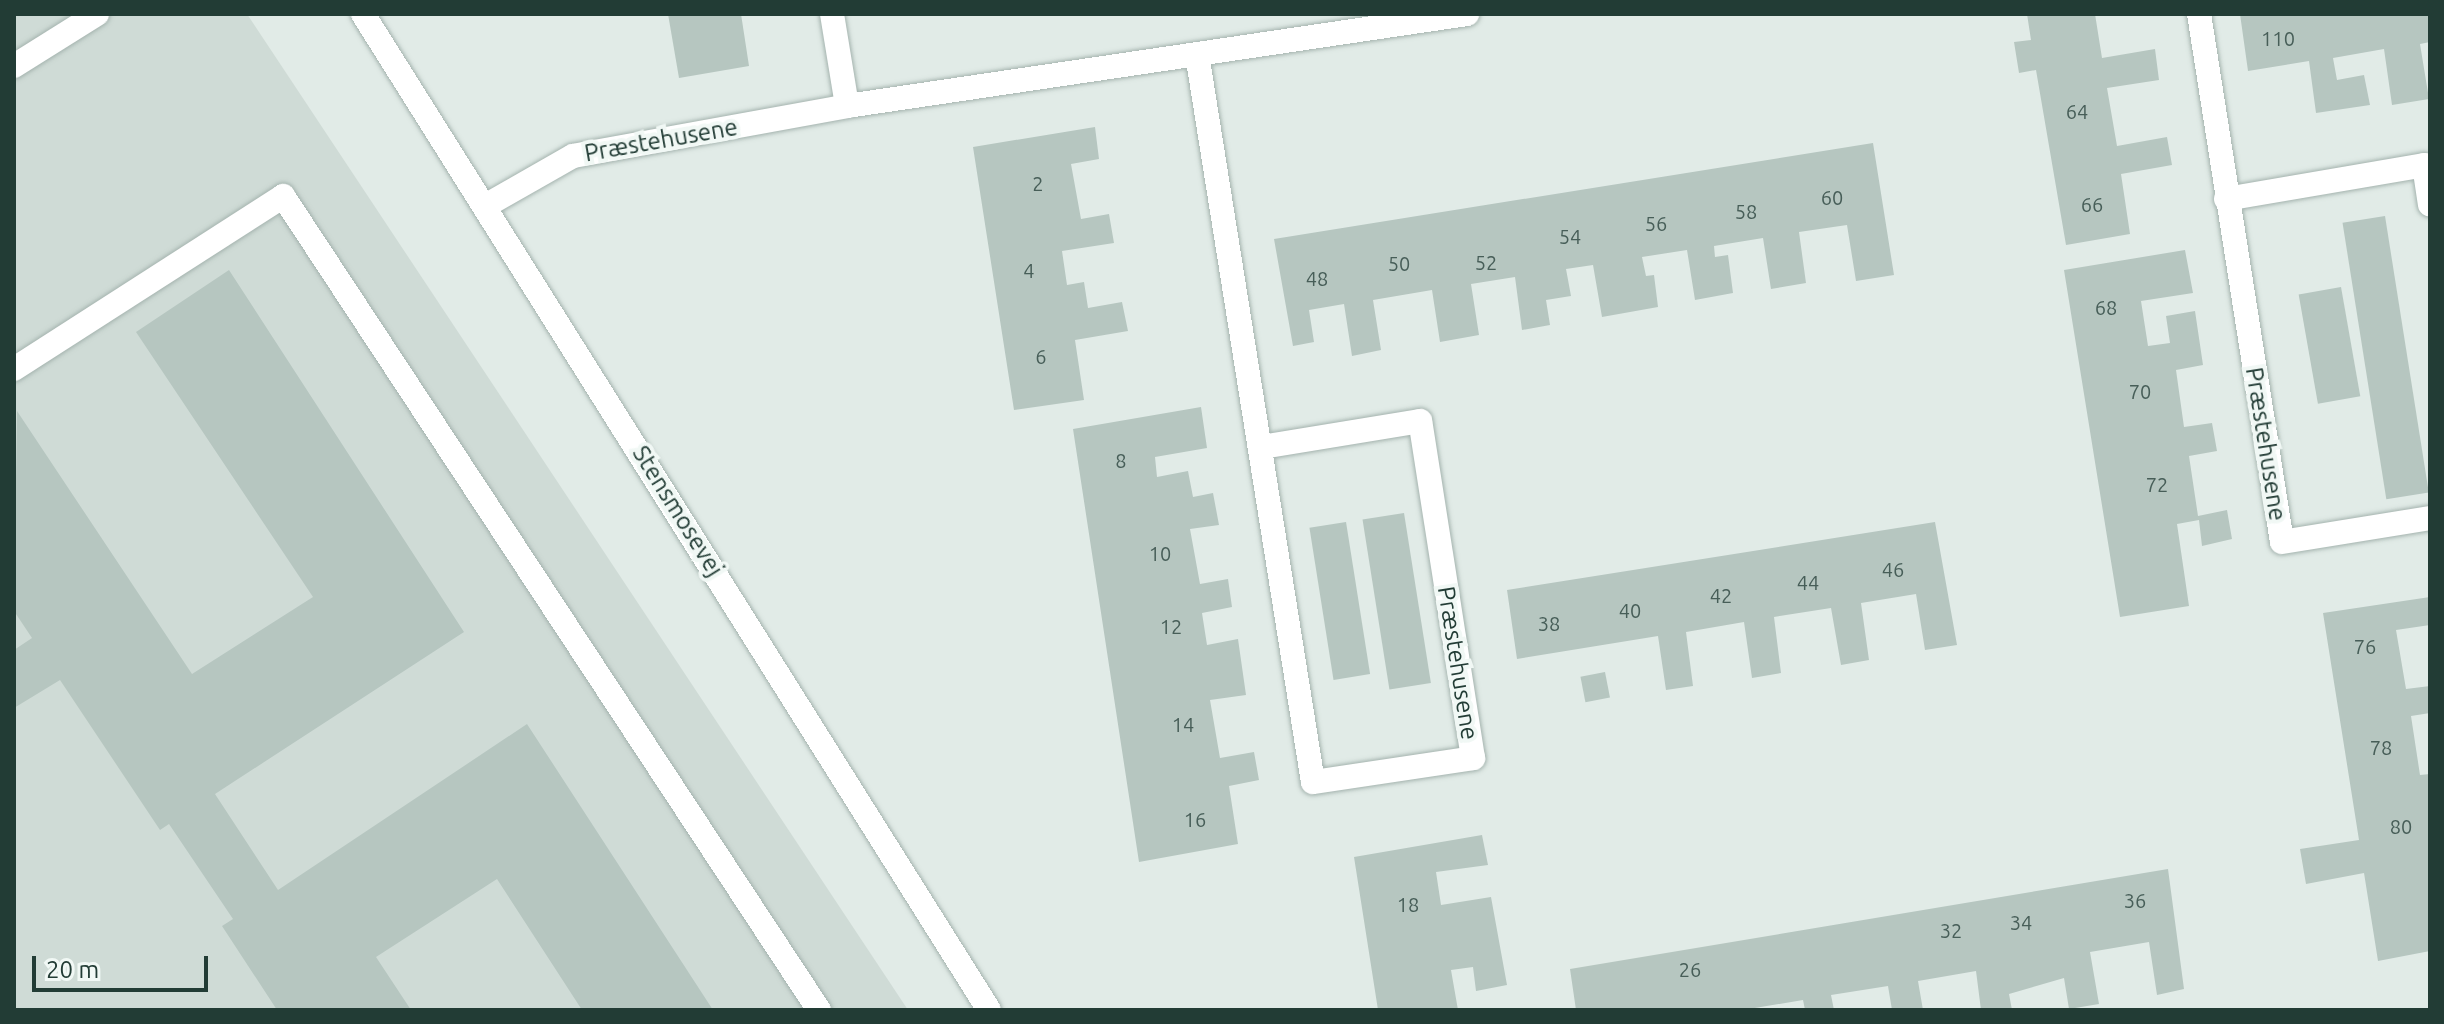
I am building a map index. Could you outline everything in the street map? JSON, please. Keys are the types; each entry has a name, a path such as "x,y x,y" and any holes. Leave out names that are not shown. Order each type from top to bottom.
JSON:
{"street":[{"path":"14,66 97,14"},
{"name":"Stensmosevej","path":"363,14 487,205 989,1010"},
{"path":"832,14 847,106"},
{"name":"Præstehusene","path":"487,205 573,156 847,106 1467,14"},
{"name":"Præstehusene","path":"2199,14 2282,542 2430,518"},
{"name":"Præstehusene","path":"1197,54 1313,782 1473,758 1420,421 1262,447"},
{"path":"2226,199 2424,165 2430,205"},
{"path":"14,369 283,196 819,1010"}],"shaded area":[{"path":"14,14 247,14 908,1010 14,1010"}],"building":[{"path":"668,14 741,14 749,66 679,78"},
{"path":"2027,14 2095,14 2102,58 2155,49 2159,80 2107,88 2117,146 2167,137 2172,165 2121,174 2130,234 2066,245 2036,70 2019,73 2014,42 2031,40"},
{"path":"2240,14 2430,14 2430,42 2420,44 2429,99 2392,105 2384,49 2333,58 2337,80 2364,75 2370,105 2316,113 2309,61 2248,71"},
{"path":"1095,127 1099,159 1071,164 1081,219 1109,214 1114,243 1062,251 1067,285 1084,282 1088,308 1122,302 1128,331 1075,340 1084,400 1014,410 973,147"},
{"path":"1873,143 1894,275 1856,281 1847,225 1799,232 1806,283 1771,289 1763,238 1714,246 1715,257 1728,255 1733,293 1695,300 1687,250 1642,257 1646,276 1654,275 1658,307 1602,317 1593,265 1566,269 1571,296 1546,300 1550,325 1522,330 1515,277 1471,284 1479,335 1440,342 1432,290 1373,300 1381,350 1352,356 1344,304 1309,310 1314,342 1293,346 1274,239"},
{"path":"2385,216 2429,493 2386,499 2343,223"},
{"path":"2185,250 2193,293 2141,301 2148,346 2170,343 2166,316 2195,311 2203,365 2176,370 2184,427 2212,423 2217,451 2189,456 2198,516 2227,510 2232,539 2202,546 2199,520 2177,524 2189,606 2120,617 2064,270"},
{"path":"229,270 464,632 215,794 278,890 527,724 713,1010 582,1010 497,879 376,957 411,1010 277,1010 222,926 233,919 169,824 160,830 60,680 14,708 14,650 32,638 14,611 17,411 192,674 313,597 136,332"},
{"path":"2341,287 2360,396 2318,404 2299,294"},
{"path":"1201,407 1207,448 1155,457 1157,477 1188,471 1193,497 1213,493 1219,525 1190,529 1200,584 1228,579 1232,607 1202,613 1207,645 1238,639 1246,695 1210,700 1220,758 1254,752 1259,780 1229,786 1238,844 1139,862 1073,429"},
{"path":"1404,513 1431,683 1389,689 1363,520"},
{"path":"1346,522 1370,674 1334,680 1309,528"},
{"path":"1935,522 1957,645 1925,650 1916,594 1861,603 1869,660 1841,665 1831,608 1774,617 1781,673 1752,678 1744,622 1686,632 1693,686 1666,690 1658,636 1517,659 1507,590"},
{"path":"2430,597 2430,625 2396,630 2406,689 2430,686 2430,713 2411,716 2420,775 2430,774 2430,951 2378,961 2364,873 2306,884 2300,849 2359,840 2323,613"},
{"path":"1605,672 1610,698 1585,702 1580,677"},
{"path":"1482,835 1488,865 1436,872 1441,905 1491,897 1507,985 1476,991 1473,967 1451,970 1458,1010 1378,1010 1354,857"},
{"path":"2168,869 2184,989 2157,995 2149,942 2090,952 2099,1004 2069,1009 2064,978 2009,994 2012,1010 1981,1010 1976,971 1918,981 1923,1010 1892,1010 1888,986 1831,995 1834,1010 1805,1010 1803,1000 1743,1010 1576,1010 1570,969"}]}
